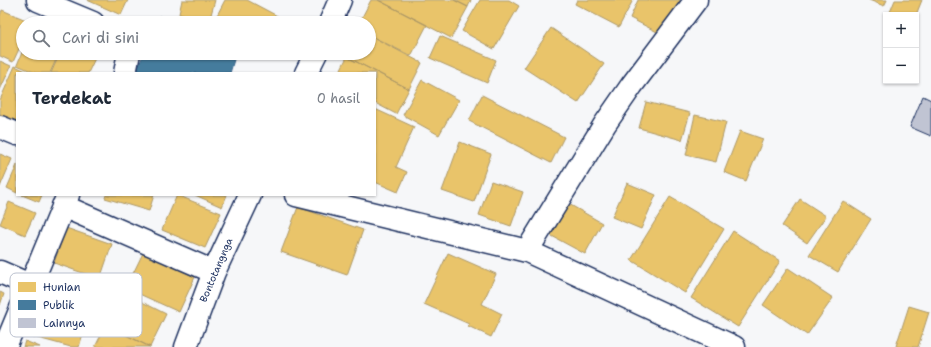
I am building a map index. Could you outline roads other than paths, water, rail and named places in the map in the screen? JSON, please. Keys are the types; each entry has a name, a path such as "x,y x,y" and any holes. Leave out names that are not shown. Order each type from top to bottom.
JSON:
{"street":[{"path":"38,0 76,16"},
{"path":"333,16 340,0"},
{"path":"527,251 605,124 632,85 696,0"},
{"path":"125,72 128,60"},
{"path":"306,72 312,60"},
{"path":"0,126 16,134"},
{"name":"Bontotangnga","path":"186,347 214,272 250,196"},
{"path":"300,196 527,251 734,347"},
{"path":"35,273 66,200 214,272"},
{"path":"0,272 10,276"},
{"path":"5,347 10,335"}]}
